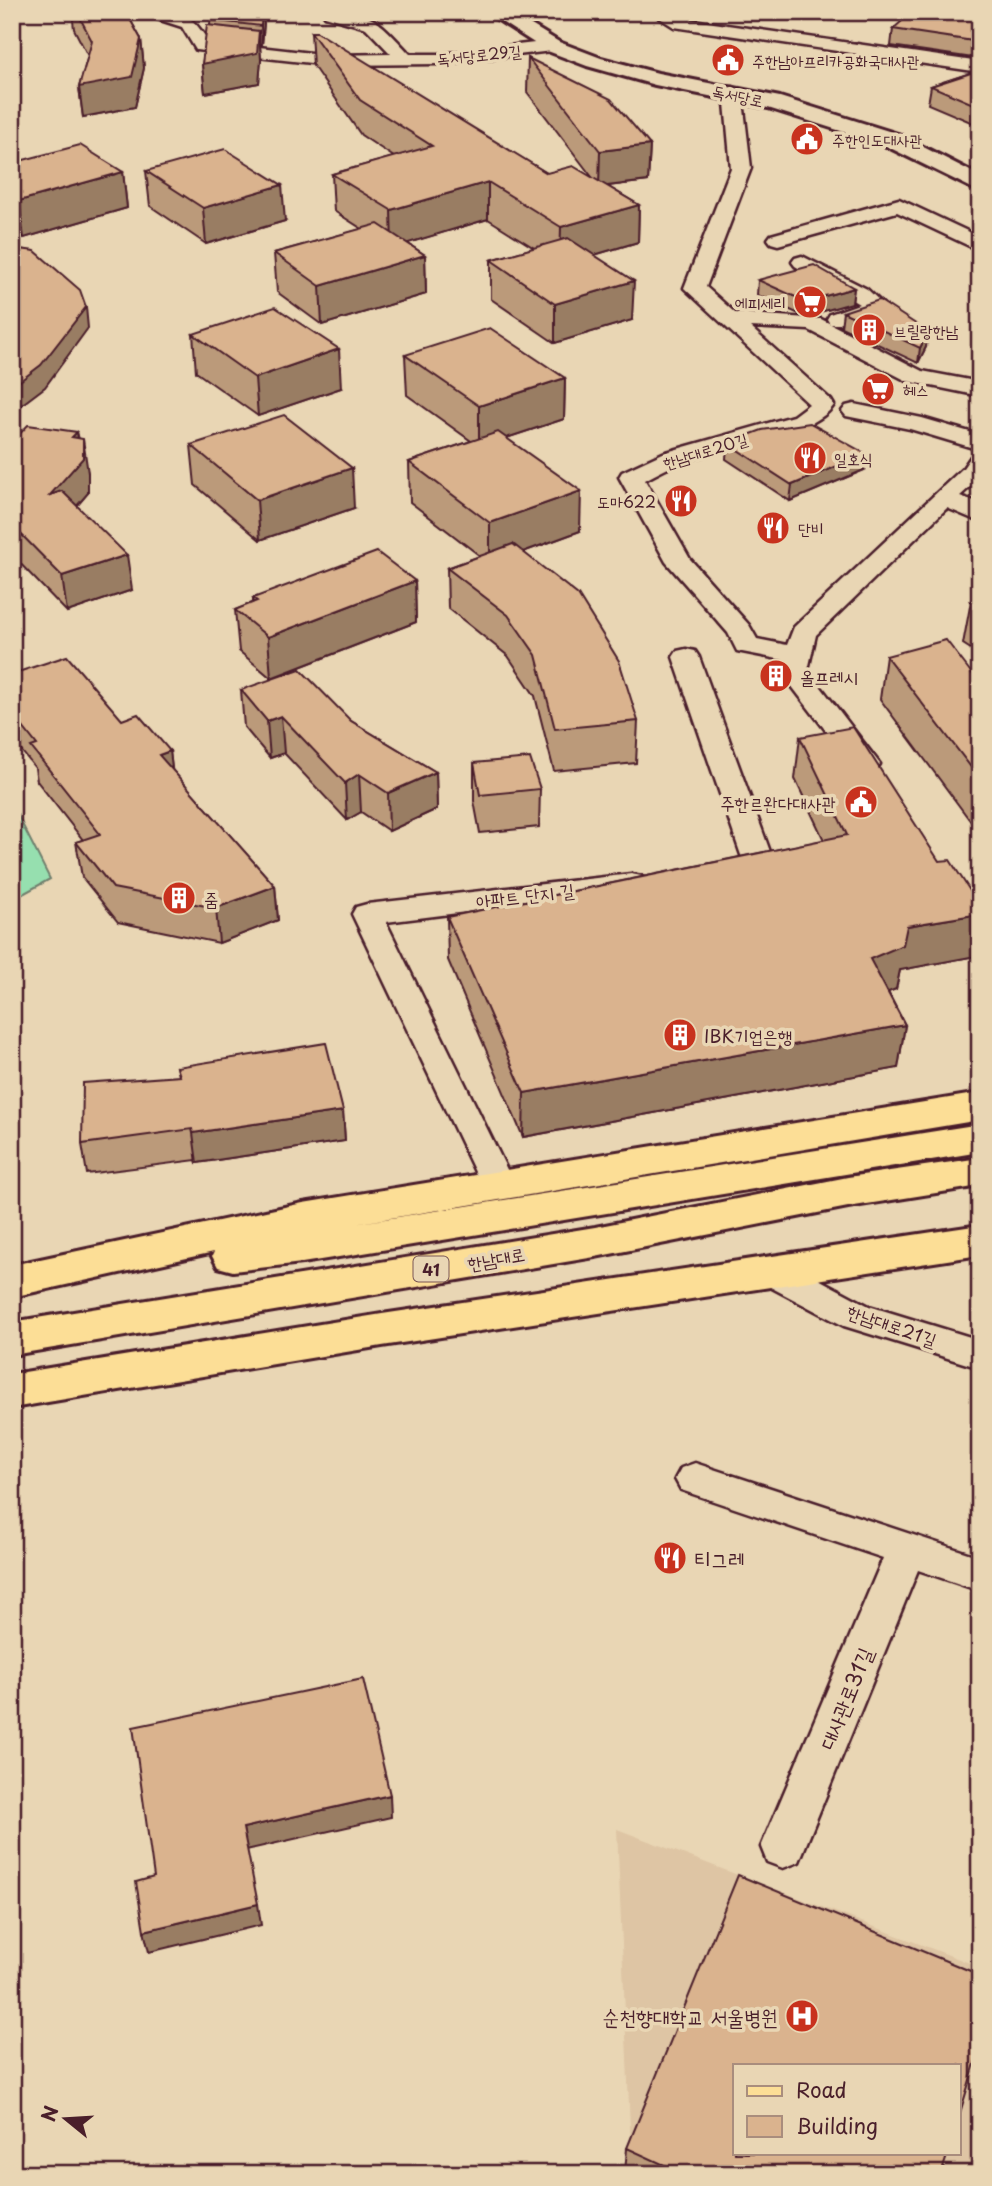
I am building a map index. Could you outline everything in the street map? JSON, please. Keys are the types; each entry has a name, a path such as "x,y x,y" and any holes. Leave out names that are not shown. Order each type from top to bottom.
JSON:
{"main road":[{"name":"독서당로","path":"496,12 552,46 594,62 655,79 733,93 890,139 980,185"},
{"path":"12,1282 303,1218 980,1106"},
{"path":"12,1282 302,1248 980,1138"},
{"name":"한남대로","path":"12,1339 595,1242 848,1192 980,1172"},
{"path":"12,1391 770,1270 980,1240"}],"street":[{"name":"독서당로29길","path":"154,12 189,23 202,46 329,60 440,59 552,46"},
{"path":"331,12 372,24 406,60"},
{"path":"658,12 674,22 980,67"},
{"name":"한남대로20길","path":"733,93 741,168 695,288 823,405 801,422 671,458 631,477 679,562 740,631 746,645 798,655"},
{"path":"778,239 899,205 980,245"},
{"path":"730,319 813,324 874,306 859,294 802,262"},
{"path":"813,324 915,376 980,389"},
{"path":"854,411 914,424 980,443"},
{"path":"883,786 794,670 803,633 971,473 980,460"},
{"path":"943,498 974,509 980,515"},
{"path":"686,657 761,868 707,874"},
{"name":"아파트 단지 길","path":"498,1186 367,914 653,880"},
{"name":"한남대로21길","path":"770,1270 857,1316 980,1354"},
{"path":"695,1479 980,1574"},
{"name":"대사관로31길","path":"783,1847 906,1550"}],"shaded area":[{"name":"순천향대학교 서울병원","path":"617,1829 980,1967 980,2174 632,2174"}],"green space":[{"path":"12,804 50,879 12,900"}],"building":[{"path":"77,12 126,12 141,39 132,77 79,87 92,41"},
{"path":"211,12 262,12 261,26 210,20"},
{"path":"912,12 980,12 980,42 893,29"},
{"path":"207,25 259,31 257,53 202,64"},
{"path":"311,32 317,32 547,173 573,166 639,205 561,227 488,182 391,210 332,174 432,146 360,100"},
{"path":"528,58 611,99 650,145 600,151"},
{"path":"980,70 980,107 931,86"},
{"path":"80,145 123,172 19,201 12,197 12,163"},
{"path":"225,149 282,185 203,208 146,171"},
{"path":"378,224 425,255 320,286 274,253"},
{"path":"568,238 634,281 555,304 491,260"},
{"path":"12,248 35,251 80,290 86,307 41,365 12,387"},
{"path":"814,265 854,288 814,299 800,299 758,280"},
{"path":"879,300 928,332 920,348 843,312"},
{"path":"275,307 339,349 255,378 193,334"},
{"path":"490,328 565,378 479,406 405,355"},
{"path":"284,415 352,468 257,500 191,445"},
{"path":"810,423 866,454 792,485 727,443 762,430"},
{"path":"28,425 77,432 72,437 83,439 83,458 50,495 62,491 127,555 62,576 12,525 12,442"},
{"path":"498,432 581,491 490,523 409,462"},
{"path":"513,544 578,595 619,661 638,721 555,729 536,655 508,615 447,568"},
{"path":"377,552 415,581 268,637 235,610 257,601 253,598"},
{"path":"980,598 980,607 971,601"},
{"path":"946,640 980,684 980,779 886,656"},
{"path":"67,656 122,720 138,714 170,751 159,755 275,886 216,908 113,888 76,842 100,834 31,747 37,745 12,713 12,674"},
{"path":"300,669 351,721 436,772 388,793 359,774 345,783 281,716 267,721 241,690"},
{"path":"853,727 939,861 950,860 980,906 980,914 907,926 903,945 870,959 905,1025 524,1093 447,917 847,835 800,737"},
{"path":"530,758 540,789 480,795 474,763"},
{"path":"326,1043 343,1111 193,1133 192,1129 82,1144 83,1083 180,1076 177,1067"},
{"path":"363,1679 390,1795 243,1828 258,1904 144,1931 136,1882 154,1877 133,1727"},
{"name":"순천향대학교 서울병원","path":"738,1875 980,1975 980,2047 960,2113 960,2064 733,2064 733,2154 948,2154 941,2174 684,2174 627,2148"}],"place":[{"name":"주한남아프리카공화국대사관","path":"728,60"},
{"name":"주한인도대사관","path":"807,139"},
{"name":"에피세리","path":"810,302"},
{"name":"브릴랑한남","path":"869,330"},
{"name":"헤스","path":"878,389"},
{"name":"일호식","path":"810,458"},
{"name":"도마622","path":"681,501"},
{"name":"단비","path":"773,528"},
{"name":"올프레시","path":"776,676"},
{"name":"주한르완다대사관","path":"861,802"},
{"name":"줌","path":"179,898"},
{"name":"IBK기업은행","path":"680,1035"},
{"name":"티그레","path":"670,1558"},
{"name":"순천향대학교 서울병원","path":"802,2016"}]}
